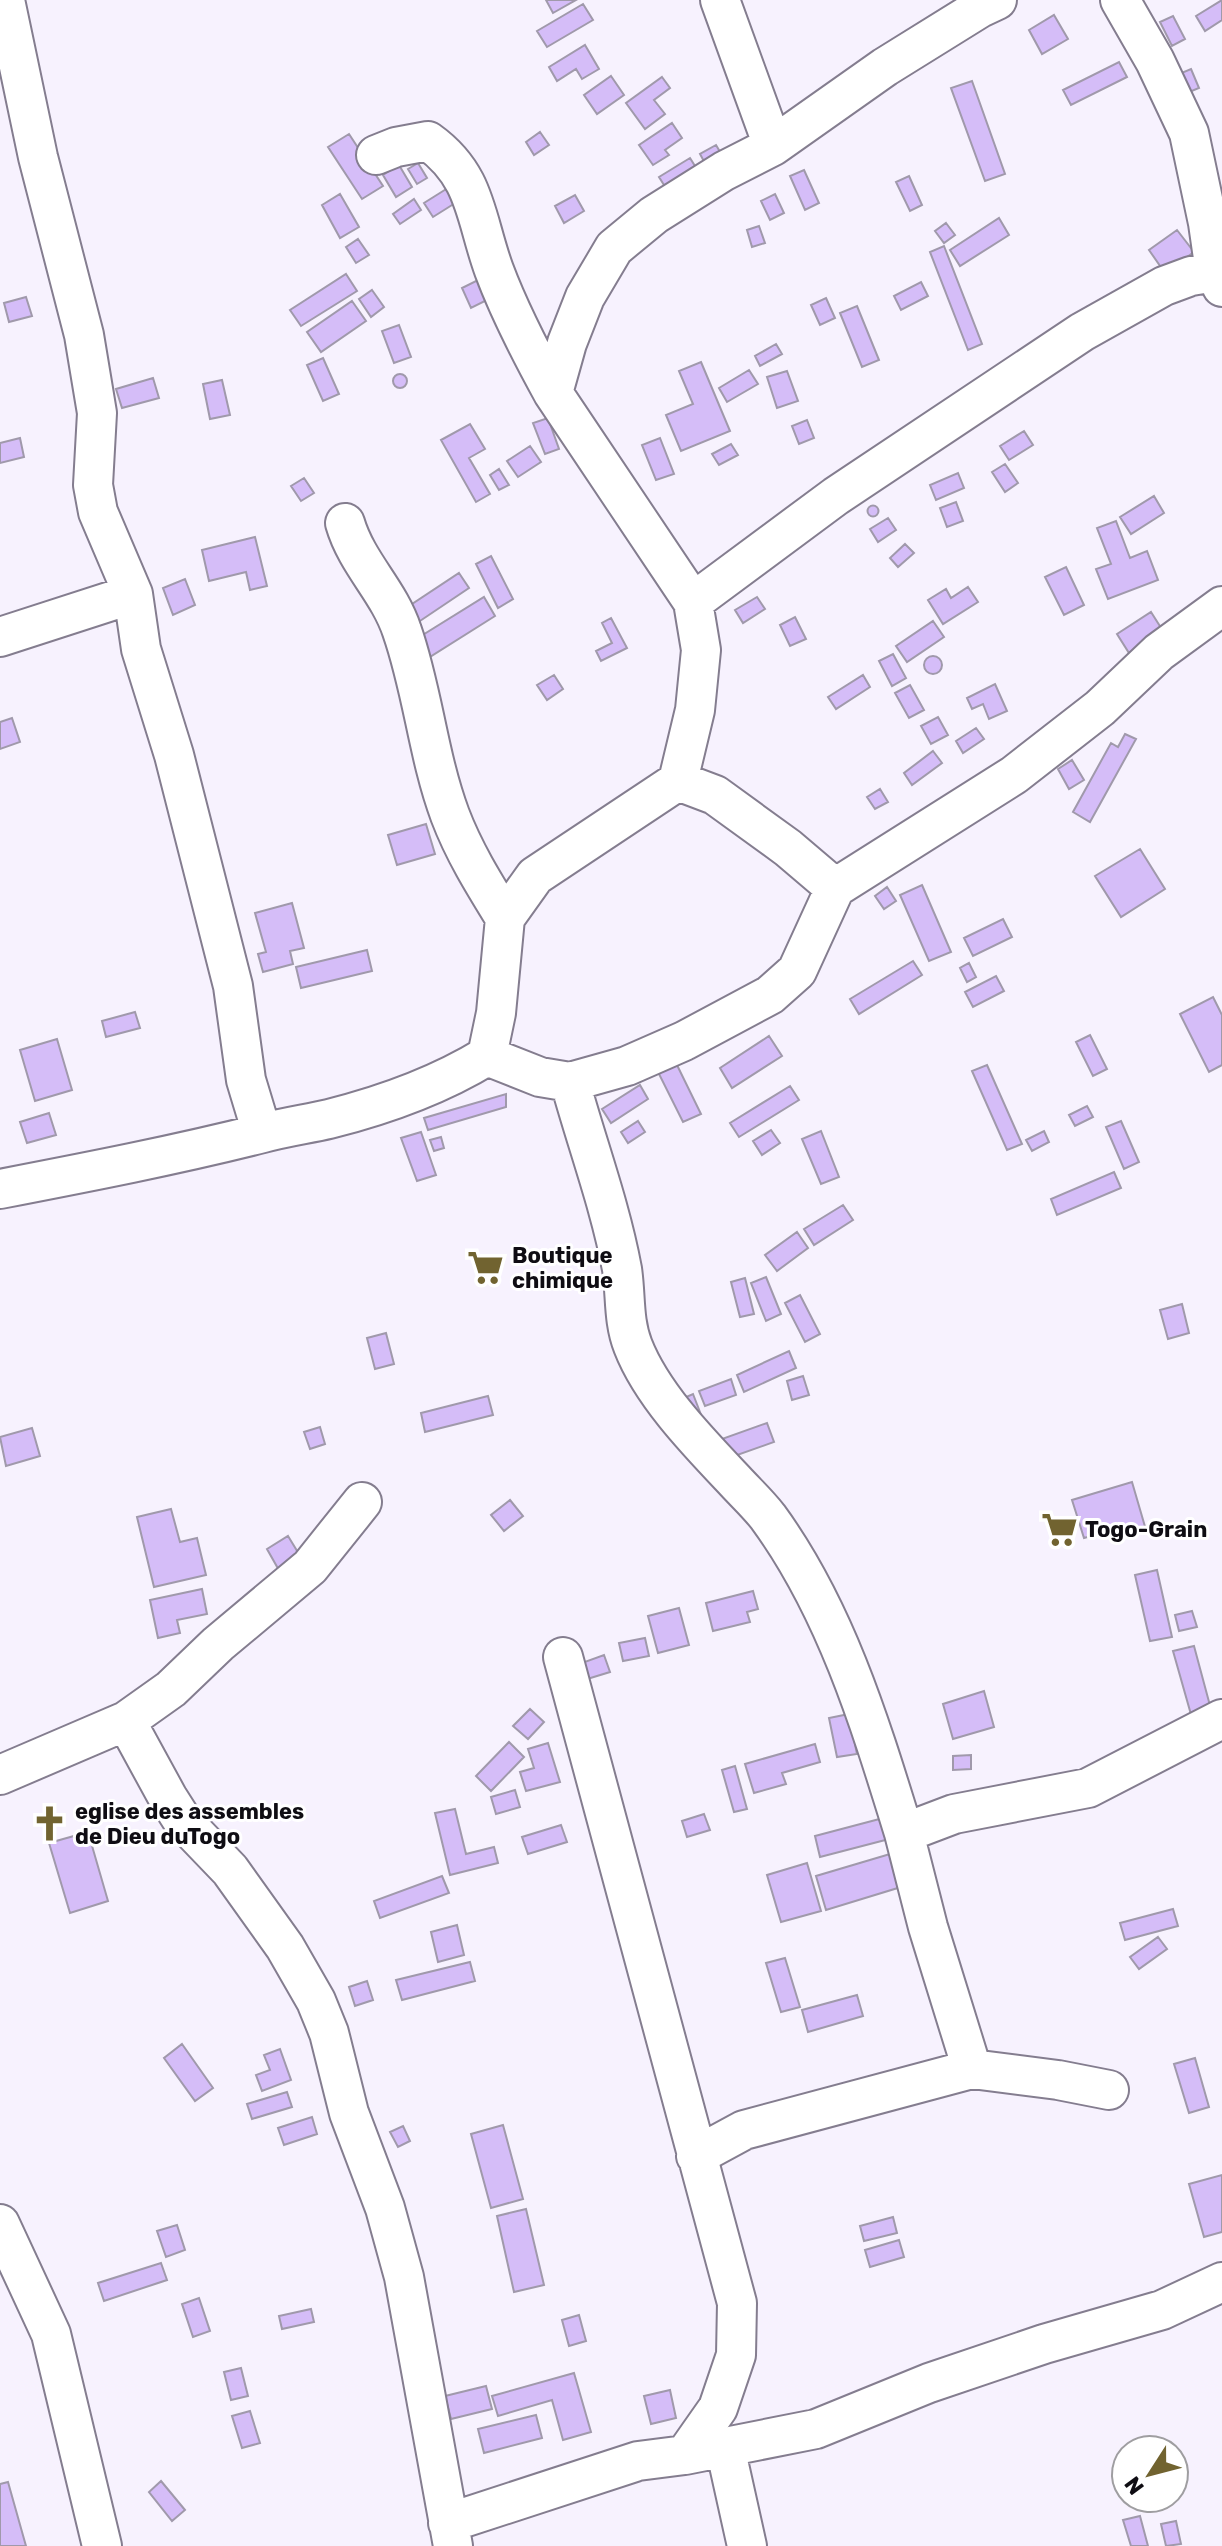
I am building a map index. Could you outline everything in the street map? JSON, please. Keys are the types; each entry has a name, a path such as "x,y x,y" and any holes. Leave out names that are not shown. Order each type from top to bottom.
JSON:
{"street":[{"path":"5,0 38,157 84,335 97,413 93,485 98,512 133,594 141,649 174,755 233,986 246,1080 262,1133"},
{"path":"720,0 773,146"},
{"path":"693,602 836,496 1082,332 1164,286 1191,276 1218,279 1189,133 1155,61 1120,0"},
{"path":"553,393 567,343 585,297 614,248 666,208 724,171 773,146 885,67 986,3"},
{"path":"0,1189 203,1149 330,1118 395,1100 452,1077 487,1056 496,1013 505,918 535,876 678,781 695,710 701,650 693,602 553,393 515,320 493,268 479,214 460,171 447,154 428,141 396,147 376,155"},
{"path":"345,523 349,539 362,564 395,611 412,664 449,812 467,856 505,918"},
{"path":"0,637 133,594"},
{"path":"487,1056 540,1077 570,1082 642,1059 684,1041 770,995 797,971 835,888 1014,775 1100,708 1159,652 1222,606"},
{"path":"678,781 715,795 788,848 835,888"},
{"path":"570,1082 622,1270 627,1324 633,1347 654,1385 702,1446 766,1515 796,1559 829,1621 871,1726 972,2069"},
{"path":"0,1775 126,1721 171,1689 218,1644 310,1567 362,1502"},
{"path":"563,1657 737,2303 736,2355 718,2408 685,2455"},
{"path":"904,1833 954,1814 1088,1788 1222,1719"},
{"path":"126,1721 182,1820 230,1870 285,1947 316,2001 329,2033 349,2113 385,2208 404,2277 451,2534 638,2461 685,2455 816,2429 929,2383 1044,2344 1162,2310 1222,2282"},
{"path":"696,2156 744,2130 972,2069 1109,2090"},
{"path":"0,2224 51,2334 102,2546"},
{"path":"725,2447 747,2546"}],"building":[{"path":"546,0 576,0 553,13"},
{"path":"1222,0 1222,20 1205,31 1196,16"},
{"path":"583,4 593,20 547,47 537,31"},
{"path":"1054,15 1068,39 1042,54 1029,30"},
{"path":"1173,16 1185,39 1172,46 1160,22"},
{"path":"585,45 599,69 582,79 576,69 557,81 549,67"},
{"path":"1119,62 1127,77 1071,105 1063,90"},
{"path":"1191,69 1199,88 1187,93 1179,74"},
{"path":"611,76 624,95 597,114 584,95"},
{"path":"662,77 670,88 654,100 665,114 645,129 626,103"},
{"path":"972,81 1005,174 985,181 951,88"},
{"path":"672,123 682,138 665,150 669,155 653,165 639,145"},
{"path":"540,132 549,145 534,155 526,142"},
{"path":"349,134 383,186 362,199 328,147"},
{"path":"716,145 723,157 707,167 700,154"},
{"path":"690,158 700,174 669,193 659,177"},
{"path":"418,163 427,178 417,184 408,169"},
{"path":"399,165 412,187 396,197 383,175"},
{"path":"804,170 819,203 805,210 790,176"},
{"path":"909,176 922,205 910,211 896,182"},
{"path":"451,186 460,200 433,217 424,203"},
{"path":"340,194 359,227 340,238 322,205"},
{"path":"775,194 784,213 770,220 761,201"},
{"path":"575,195 584,211 564,223 555,206"},
{"path":"414,199 421,210 400,224 393,214"},
{"path":"999,218 1009,235 960,266 950,250"},
{"path":"946,223 955,235 944,243 935,231"},
{"path":"759,226 765,243 752,247 747,230"},
{"path":"1177,230 1194,252 1165,273 1149,250"},
{"path":"358,239 369,255 356,263 346,247"},
{"path":"944,246 982,344 968,350 930,252"},
{"path":"346,274 357,291 301,326 290,310"},
{"path":"486,276 495,296 471,308 462,288"},
{"path":"921,282 928,296 901,310 894,296"},
{"path":"372,290 384,307 371,317 359,299"},
{"path":"26,297 32,316 9,322 4,303"},
{"path":"826,298 835,318 820,325 811,305"},
{"path":"352,301 366,321 321,352 307,332"},
{"path":"857,306 879,360 862,367 840,313"},
{"path":"399,325 411,357 394,363 382,331"},
{"path":"776,344 782,354 760,366 755,356"},
{"path":"323,358 339,394 323,401 307,365"},
{"path":"701,362 730,431 681,451 666,415 693,404 679,371"},
{"path":"749,370 758,384 727,402 719,388"},
{"path":"787,371 798,401 777,408 767,377"},
{"path":"400,374 407,381 400,388 393,381"},
{"path":"153,378 159,398 122,408 116,389"},
{"path":"222,380 230,415 210,419 203,384"},
{"path":"548,418 559,449 545,454 533,423"},
{"path":"807,420 814,438 799,444 792,426"},
{"path":"470,424 485,449 469,458 490,494 476,502 441,440"},
{"path":"1024,431 1033,445 1009,460 1000,446"},
{"path":"20,438 24,457 0,463 0,443"},
{"path":"660,438 674,474 656,480 642,445"},
{"path":"731,444 738,455 719,465 712,454"},
{"path":"530,446 541,462 518,477 507,461"},
{"path":"1005,464 1018,483 1005,492 992,472"},
{"path":"499,469 509,485 499,490 490,475"},
{"path":"958,473 964,488 936,500 930,485"},
{"path":"304,478 314,493 301,501 291,486"},
{"path":"1154,496 1164,513 1131,534 1120,517"},
{"path":"956,502 963,521 947,527 940,508"},
{"path":"873,506 878,511 873,516 868,511"},
{"path":"888,518 896,530 878,542 870,529"},
{"path":"1116,521 1130,558 1147,551 1158,580 1108,599 1096,569 1111,564 1097,528"},
{"path":"255,537 267,586 250,590 246,572 209,581 202,550"},
{"path":"905,544 914,553 898,567 890,558"},
{"path":"491,556 513,599 498,608 476,564"},
{"path":"1066,567 1084,605 1064,615 1045,577"},
{"path":"459,573 469,588 414,625 403,610"},
{"path":"185,579 195,605 173,615 163,588"},
{"path":"968,587 978,602 943,624 928,600 946,589 951,598"},
{"path":"484,597 495,616 425,660 413,641"},
{"path":"757,597 765,609 743,623 735,610"},
{"path":"1151,612 1163,631 1129,653 1117,634"},
{"path":"795,617 806,639 790,646 780,625"},
{"path":"611,618 627,648 601,661 596,651 612,643 602,623"},
{"path":"933,621 944,637 907,662 896,646"},
{"path":"893,654 906,678 892,686 879,661"},
{"path":"933,656 942,665 933,674 924,665"},
{"path":"554,675 563,689 547,700 537,685"},
{"path":"863,675 870,687 836,709 828,697"},
{"path":"995,684 1007,711 989,719 983,704 972,709 967,698"},
{"path":"910,685 924,710 909,718 895,693"},
{"path":"938,717 948,735 931,744 921,726"},
{"path":"12,718 20,742 0,749 0,722"},
{"path":"976,728 984,739 963,753 956,741"},
{"path":"1125,734 1136,739 1090,822 1073,812 1111,743 1118,747"},
{"path":"933,751 942,763 912,785 904,773"},
{"path":"1072,760 1084,780 1069,789 1058,769"},
{"path":"880,789 888,802 875,809 867,797"},
{"path":"426,824 435,854 397,865 388,835"},
{"path":"1140,849 1165,889 1121,917 1095,876"},
{"path":"922,885 951,952 929,961 900,895"},
{"path":"887,887 896,901 884,909 875,896"},
{"path":"292,903 304,948 290,951 293,964 263,972 258,954 266,952 255,913"},
{"path":"1003,919 1012,937 973,956 964,938"},
{"path":"367,950 372,971 301,988 296,967"},
{"path":"913,961 922,975 859,1014 850,999"},
{"path":"969,963 976,977 967,982 960,968"},
{"path":"996,976 1004,991 973,1007 965,992"},
{"path":"1213,997 1222,1015 1222,1065 1209,1072 1180,1014"},
{"path":"135,1012 140,1028 106,1037 102,1021"},
{"path":"1090,1035 1107,1069 1093,1076 1076,1042"},
{"path":"769,1036 782,1056 732,1088 720,1068"},
{"path":"57,1039 72,1090 35,1101 20,1050"},
{"path":"676,1063 701,1114 683,1122 658,1072"},
{"path":"987,1065 1022,1144 1007,1150 972,1071"},
{"path":"640,1085 648,1099 611,1123 602,1109"},
{"path":"790,1086 799,1100 739,1137 730,1123"},
{"path":"506,1094 506,1107 428,1130 424,1118"},
{"path":"1087,1106 1093,1117 1075,1126 1069,1115"},
{"path":"49,1113 56,1135 27,1143 20,1122"},
{"path":"638,1121 645,1132 628,1143 621,1132"},
{"path":"1121,1121 1139,1162 1124,1169 1106,1127"},
{"path":"771,1130 780,1143 762,1155 753,1141"},
{"path":"821,1131 839,1177 821,1184 802,1139"},
{"path":"1044,1131 1049,1142 1032,1151 1026,1140"},
{"path":"421,1132 436,1175 417,1181 401,1138"},
{"path":"441,1137 444,1148 434,1151 430,1140"},
{"path":"1114,1172 1121,1188 1057,1215 1051,1199"},
{"path":"843,1205 853,1220 814,1245 804,1229"},
{"path":"797,1232 808,1248 777,1271 765,1255"},
{"path":"766,1277 781,1314 766,1321 751,1283"},
{"path":"745,1278 754,1314 740,1317 731,1282"},
{"path":"800,1295 820,1334 805,1342 785,1303"},
{"path":"1182,1304 1189,1333 1168,1339 1160,1310"},
{"path":"386,1333 394,1364 375,1369 367,1338"},
{"path":"789,1351 796,1368 744,1392 737,1375"},
{"path":"803,1376 809,1395 792,1400 787,1381"},
{"path":"731,1379 736,1395 705,1406 699,1391"},
{"path":"693,1394 705,1425 684,1398"},
{"path":"488,1396 493,1415 425,1432 421,1413"},
{"path":"767,1423 774,1442 726,1459 719,1440"},
{"path":"320,1427 325,1444 310,1449 304,1432"},
{"path":"32,1428 40,1456 6,1466 0,1437"},
{"path":"1132,1482 1146,1530 1116,1539 1113,1530 1084,1538 1072,1500"},
{"path":"510,1500 523,1516 504,1531 491,1515"},
{"path":"171,1509 180,1542 197,1538 206,1575 154,1587 137,1517"},
{"path":"288,1536 302,1559 280,1572 267,1549"},
{"path":"1157,1570 1172,1637 1150,1641 1135,1575"},
{"path":"202,1589 207,1614 177,1620 180,1633 158,1638 150,1600"},
{"path":"753,1591 758,1609 747,1612 750,1622 713,1631 706,1603"},
{"path":"679,1608 689,1645 658,1653 648,1616"},
{"path":"1192,1611 1197,1627 1179,1631 1175,1615"},
{"path":"645,1638 649,1656 623,1661 619,1643"},
{"path":"1194,1646 1212,1713 1192,1718 1173,1651"},
{"path":"604,1655 610,1672 584,1680 579,1664"},
{"path":"984,1691 994,1727 953,1739 943,1704"},
{"path":"530,1709 544,1722 528,1739 513,1726"},
{"path":"849,1714 857,1754 837,1757 829,1718"},
{"path":"509,1742 524,1757 491,1791 476,1776"},
{"path":"548,1743 560,1782 526,1791 520,1772 534,1768 528,1749"},
{"path":"815,1744 820,1762 782,1773 786,1784 754,1793 745,1764"},
{"path":"971,1755 971,1769 953,1770 953,1756"},
{"path":"735,1766 747,1809 734,1812 722,1770"},
{"path":"515,1790 520,1807 496,1814 491,1797"},
{"path":"455,1809 466,1854 494,1847 498,1863 450,1875 435,1813"},
{"path":"704,1814 710,1830 687,1837 682,1821"},
{"path":"887,1817 893,1838 820,1857 815,1836"},
{"path":"561,1825 567,1842 528,1854 522,1837"},
{"path":"88,1832 108,1901 70,1913 49,1843"},
{"path":"890,1854 901,1887 826,1910 816,1876"},
{"path":"807,1863 821,1911 781,1922 767,1875"},
{"path":"442,1876 449,1893 380,1918 374,1901"},
{"path":"1173,1909 1178,1926 1125,1940 1120,1923"},
{"path":"457,1925 464,1955 438,1962 431,1932"},
{"path":"1158,1937 1167,1949 1139,1969 1130,1957"},
{"path":"785,1958 800,2007 781,2012 766,1963"},
{"path":"470,1962 475,1981 402,2000 396,1980"},
{"path":"367,1981 373,2000 355,2006 349,1987"},
{"path":"857,1995 863,2016 808,2032 802,2010"},
{"path":"182,2044 213,2088 195,2101 164,2058"},
{"path":"280,2049 291,2080 262,2091 256,2075 270,2070 264,2055"},
{"path":"1195,2058 1209,2107 1189,2113 1174,2064"},
{"path":"287,2092 292,2107 252,2119 247,2104"},
{"path":"312,2117 317,2134 284,2145 278,2128"},
{"path":"503,2125 523,2199 491,2208 471,2134"},
{"path":"403,2126 410,2141 398,2147 390,2132"},
{"path":"1222,2175 1222,2232 1204,2237 1189,2184"},
{"path":"526,2209 544,2285 514,2292 497,2216"},
{"path":"893,2217 897,2233 864,2241 860,2226"},
{"path":"177,2225 185,2250 166,2257 157,2231"},
{"path":"899,2240 904,2257 870,2267 865,2250"},
{"path":"161,2263 167,2280 104,2301 98,2283"},
{"path":"199,2298 210,2331 193,2337 182,2304"},
{"path":"311,2309 314,2322 282,2329 279,2316"},
{"path":"579,2315 586,2341 569,2346 562,2320"},
{"path":"241,2368 248,2396 231,2400 224,2372"},
{"path":"574,2373 591,2432 563,2440 552,2400 498,2416 492,2396"},
{"path":"486,2386 492,2409 451,2419 445,2396"},
{"path":"670,2390 676,2418 651,2424 644,2396"},
{"path":"250,2411 260,2443 242,2448 232,2416"},
{"path":"536,2415 542,2438 484,2453 478,2429"},
{"path":"161,2481 185,2510 172,2521 149,2492"},
{"path":"8,2482 26,2546 0,2546 0,2484"},
{"path":"1140,2516 1148,2546 1131,2546 1123,2520"},
{"path":"1176,2521 1181,2544 1166,2546 1161,2524"}],"place":[{"name":"Boutique chimique","path":"486,1268"},
{"name":"Togo-Grain","path":"1059,1529"},
{"name":"eglise des assembles de Dieu duTogo","path":"49,1824"}]}
